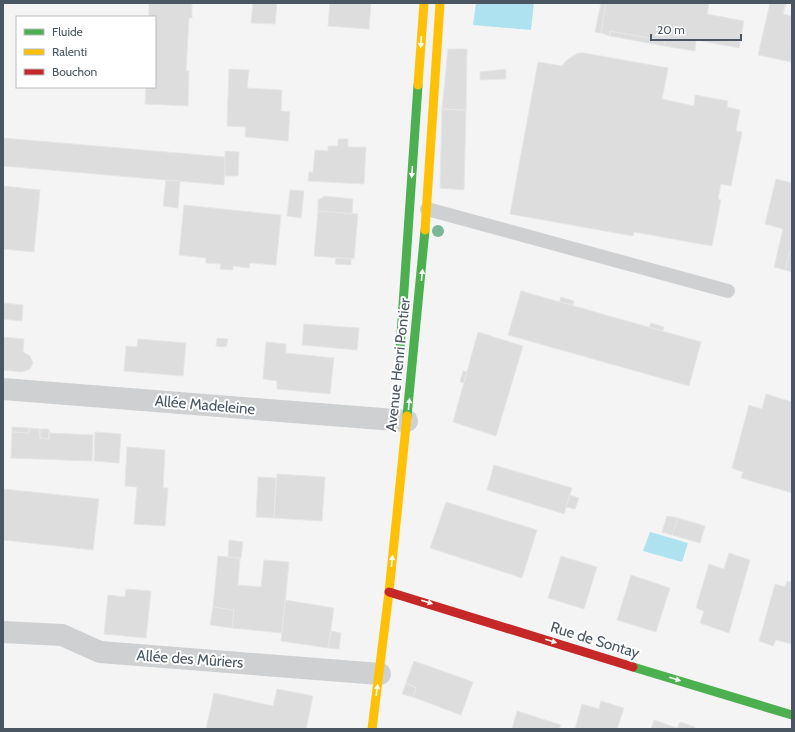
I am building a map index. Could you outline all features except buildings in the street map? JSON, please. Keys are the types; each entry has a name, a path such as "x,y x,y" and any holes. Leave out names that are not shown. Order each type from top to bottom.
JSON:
{"street":[{"name":"Avenue Henri Pontier","path":"399,358 424,3"},
{"name":"Avenue Henri Pontier","path":"372,729 368,673 389,592 398,421 424,246 440,3"},
{"name":"Allée Madeleine","path":"3,389 398,421"},
{"name":"Rue de Sontay","path":"389,592 792,715"},
{"name":"Allée des Mûriers","path":"3,632 62,635 100,652 368,673"}],"lane":[{"path":"427,209 728,291"}],"water":[{"path":"476,3 534,3 531,30 473,25"},
{"path":"650,532 688,543 682,562 643,551"}],"traffic: fast":[{"path":"400,349 418,85"},
{"path":"407,416 425,230"},
{"path":"633,667 792,715"}],"traffic: slow":[{"path":"418,85 424,3"},
{"path":"425,230 440,3"},
{"path":"372,729 389,592 407,416"}],"traffic: jam":[{"path":"389,592 633,667"}]}
